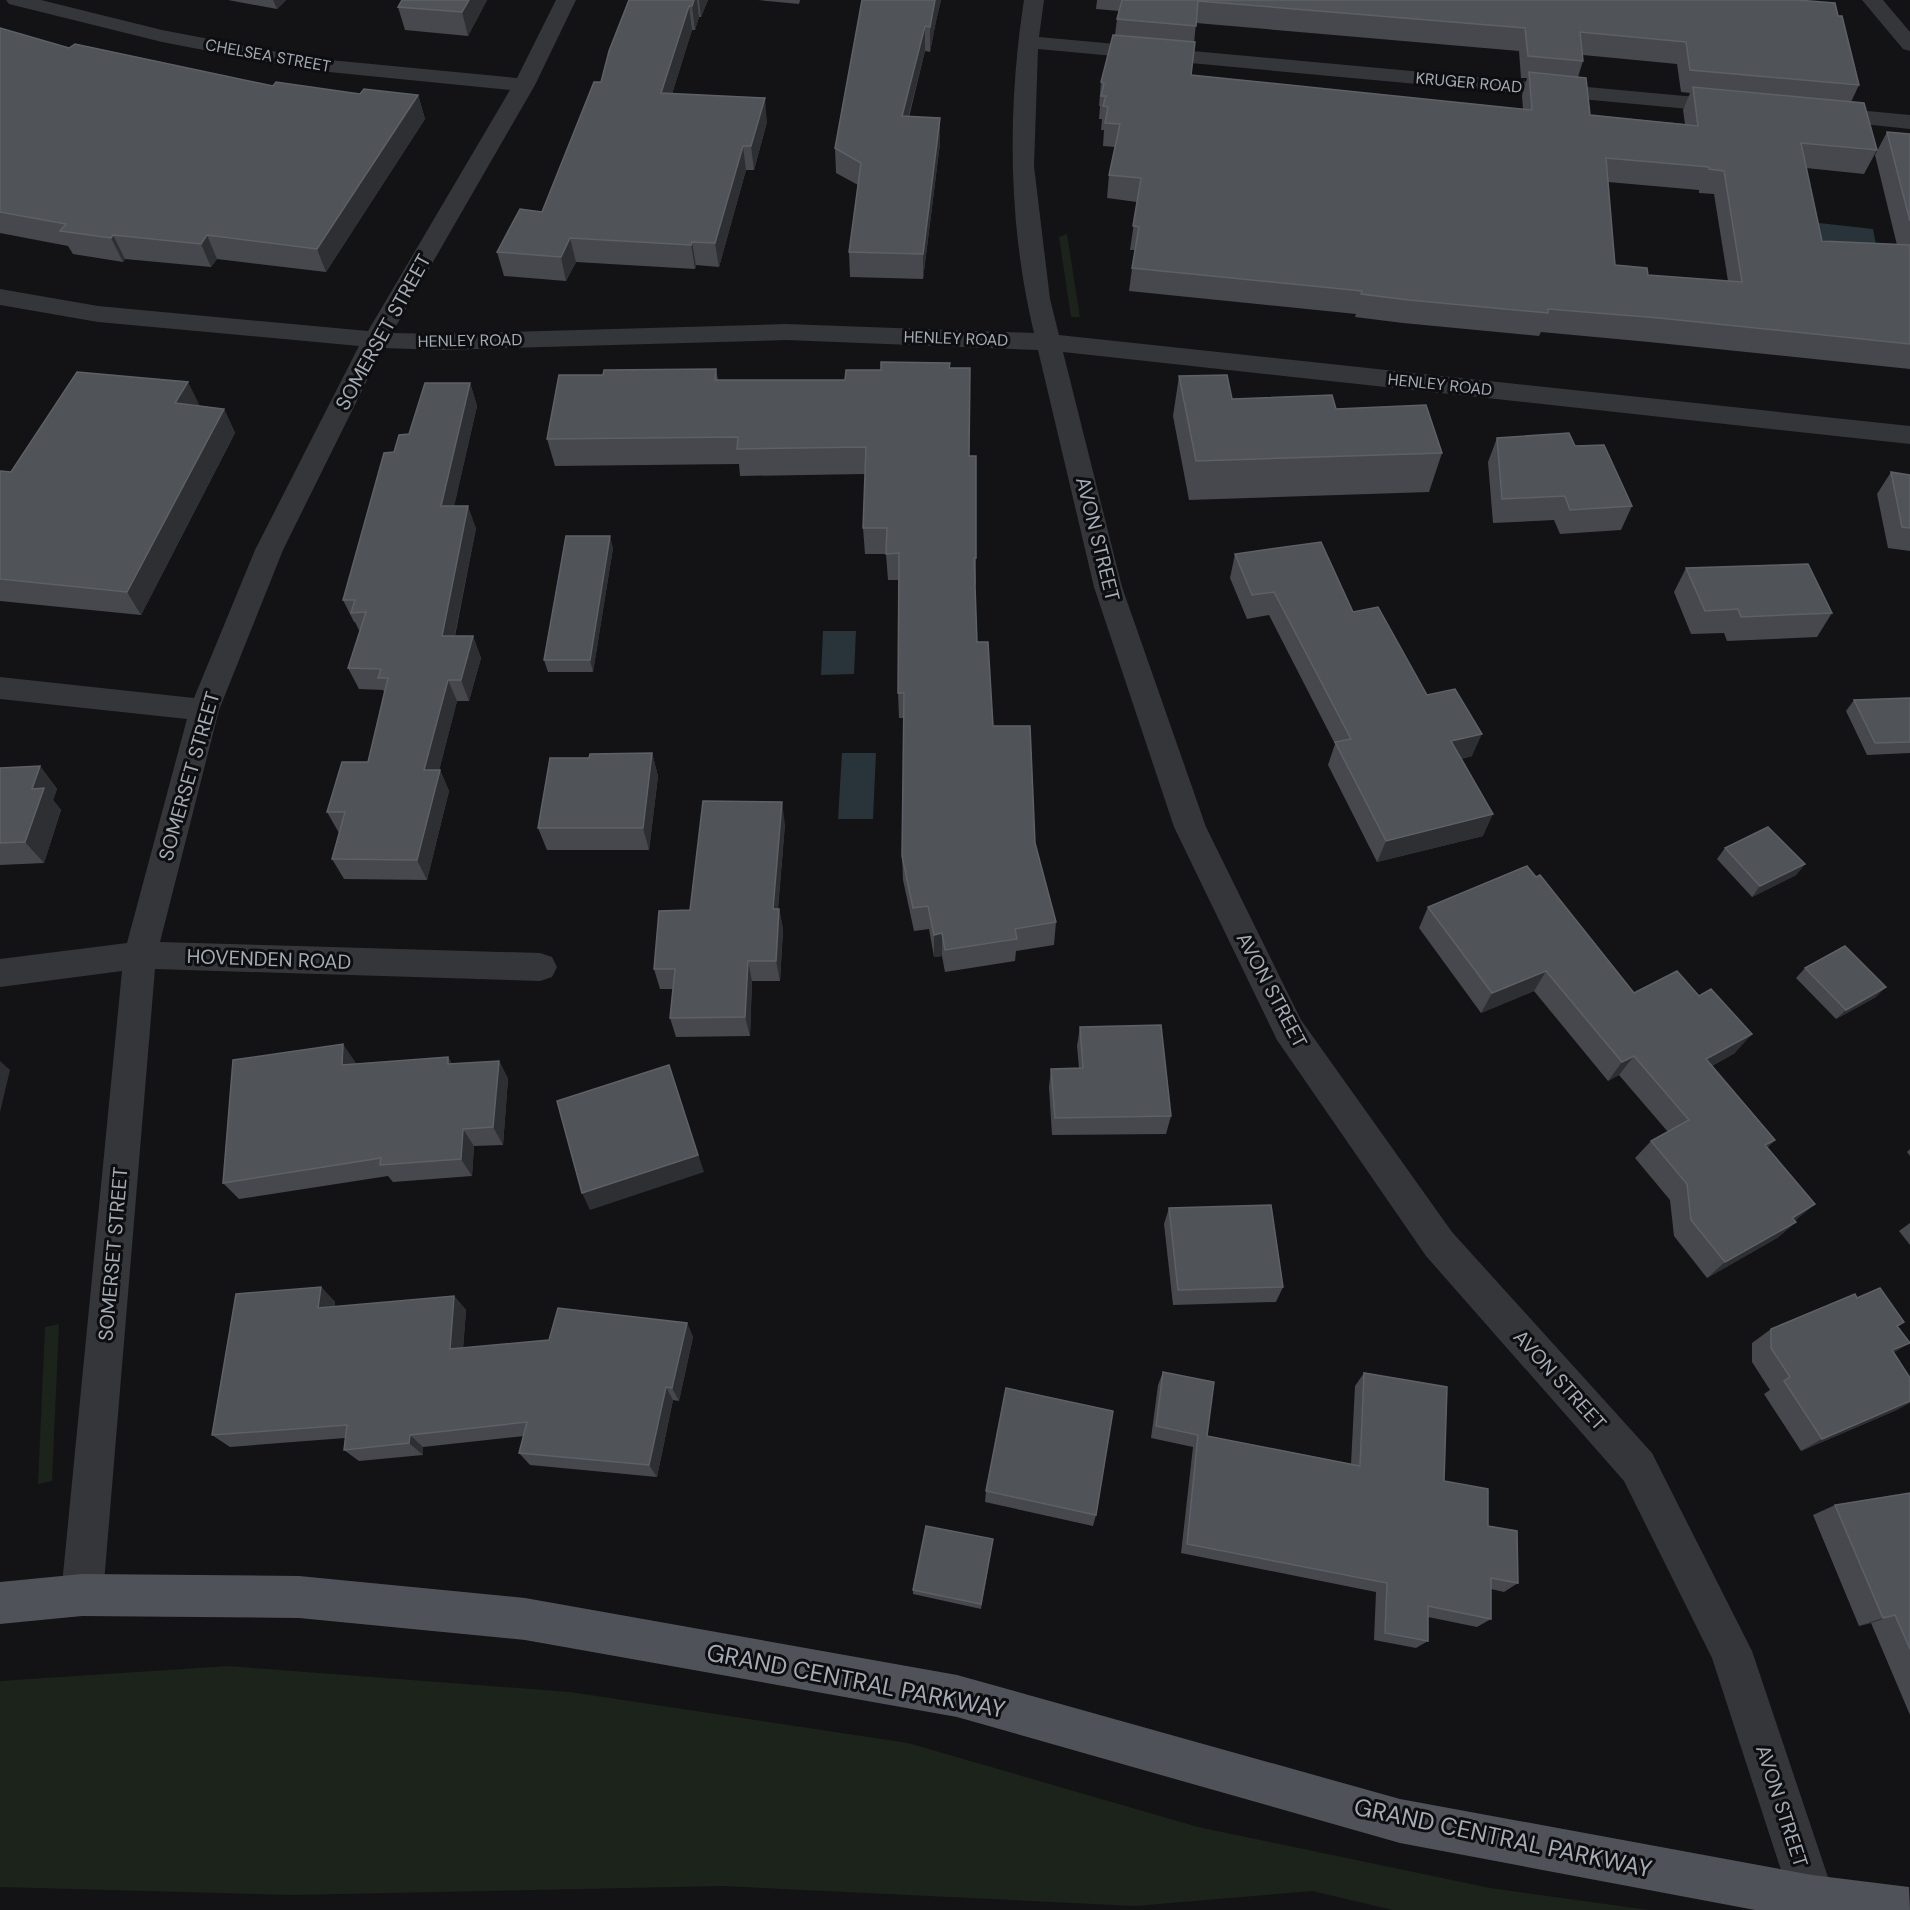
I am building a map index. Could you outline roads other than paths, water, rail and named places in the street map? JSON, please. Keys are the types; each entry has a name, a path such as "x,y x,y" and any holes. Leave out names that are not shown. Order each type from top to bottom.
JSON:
{"main road":[{"name":"GRAND CENTRAL PARKWAY","path":"0,1603 82,1595 299,1597 525,1619 957,1696 1400,1821 1812,1898 1909,1910"}],"street":[{"name":"CHELSEA STREET","path":"16,0 162,36 309,64 524,85"},
{"name":"SOMERSET STREET","path":"82,1595 140,955 204,710 269,550 375,339 524,85 566,0"},
{"name":"AVON STREET","path":"1034,0 1028,42 1023,166 1038,298 1108,587 1190,827 1284,1020 1439,1244 1638,1467 1731,1651 1812,1898"},
{"path":"1872,0 1910,45"},
{"name":"KRUGER ROAD","path":"1028,42 1755,108"},
{"path":"1802,112 1910,122"},
{"name":"HENLEY ROAD","path":"0,297 98,314 375,339 442,342 786,332 1048,342 1910,435"},
{"path":"0,688 204,710"},
{"name":"HOVENDEN ROAD","path":"0,973 140,955 540,967"}]}
